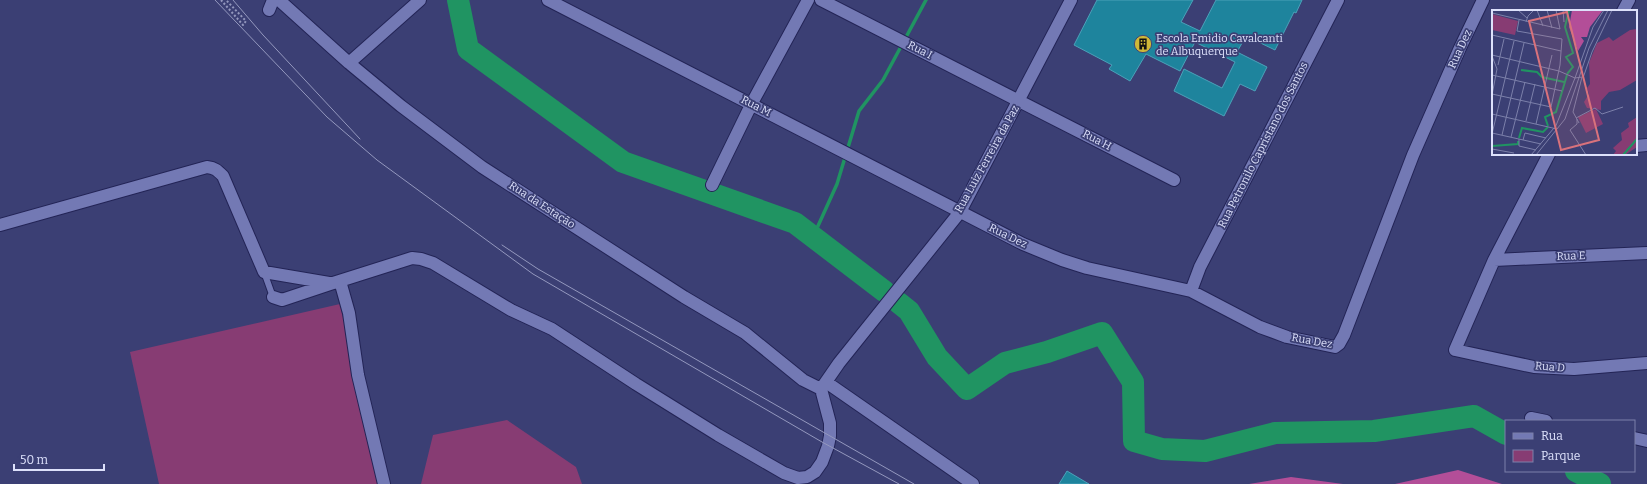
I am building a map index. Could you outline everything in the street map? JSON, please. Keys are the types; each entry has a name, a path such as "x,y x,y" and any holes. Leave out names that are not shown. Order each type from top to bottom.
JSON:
{"street":[{"name":"Rua da Estação","path":"279,0 349,63 401,106 482,166 684,297 745,333 803,380 823,386 973,484"},
{"path":"349,63 420,0"},
{"path":"712,185 752,104 808,0"},
{"name":"Rua I","path":"821,0 1019,100"},
{"name":"Rua Luiz Ferreira da Paz","path":"823,386 839,363 960,212 1071,0"},
{"name":"Rua Petronilo Capristano dos Santos","path":"1191,291 1200,267 1338,0"},
{"name":"Rua Dez","path":"960,212 1023,244 1062,260 1111,274 1191,291 1260,327 1287,337 1335,347 1339,344 1344,335 1413,154 1483,0"},
{"path":"1624,10 1629,0"},
{"name":"Rua M","path":"549,1 960,212"},
{"name":"Rua H","path":"1019,100 1174,180"},
{"path":"1637,146 1647,145"},
{"path":"1494,260 1548,155"},
{"path":"0,226 206,168 212,168 217,170 223,176 264,272 335,282"},
{"name":"Rua E","path":"1494,260 1647,253"},
{"path":"273,297 276,300 282,300 412,258 433,263 511,310 552,328 636,384 718,435 784,473 803,481 816,472 822,462 828,446 830,423 823,386"},
{"name":"Rua D","path":"1494,260 1455,350 1534,367 1574,369 1647,363"},
{"path":"335,282 350,313 358,375 384,484"},
{"path":"1531,418 1541,420"},
{"path":"1635,438 1647,441"}],"lane":[{"path":"264,272 273,297"}],"path":[{"path":"222,0 243,25 246,21 226,0"}],"green space":[{"path":"340,304 380,484 159,484 130,352"},
{"path":"507,420 576,467 582,484 421,484 433,435"}],"shaded area":[{"path":"1458,470 1502,484 1395,484"},
{"path":"1291,477 1343,484 1249,484"}],"building":[{"path":"1097,0 1193,0 1181,22 1200,31 1216,0 1302,0 1296,13 1294,12 1275,50 1246,36 1237,52 1267,67 1255,91 1240,84 1224,116 1174,91 1184,69 1222,88 1235,62 1195,42 1180,71 1146,54 1130,81 1109,69 1112,65 1074,45"},
{"path":"1067,471 1089,484 1059,484"}],"waterway":[{"path":"458,0 468,49 623,162 795,223 884,291"},
{"path":"813,237 837,184 859,111 883,80 926,0"},
{"path":"899,303 909,311 937,357 967,389 1005,363 1047,352 1102,333 1133,382 1134,441 1162,449 1205,451 1275,433 1374,431 1474,416 1505,433"},
{"path":"1578,472 1600,484"}],"tram line":[{"path":"215,0 327,117 377,160 533,274 822,442 899,484"},
{"path":"233,0 263,35 360,139"},
{"path":"502,245 538,269 914,484"}],"place":[{"name":"Escola Emidio Cavalcanti de Albuquerque","path":"1143,44"}]}
